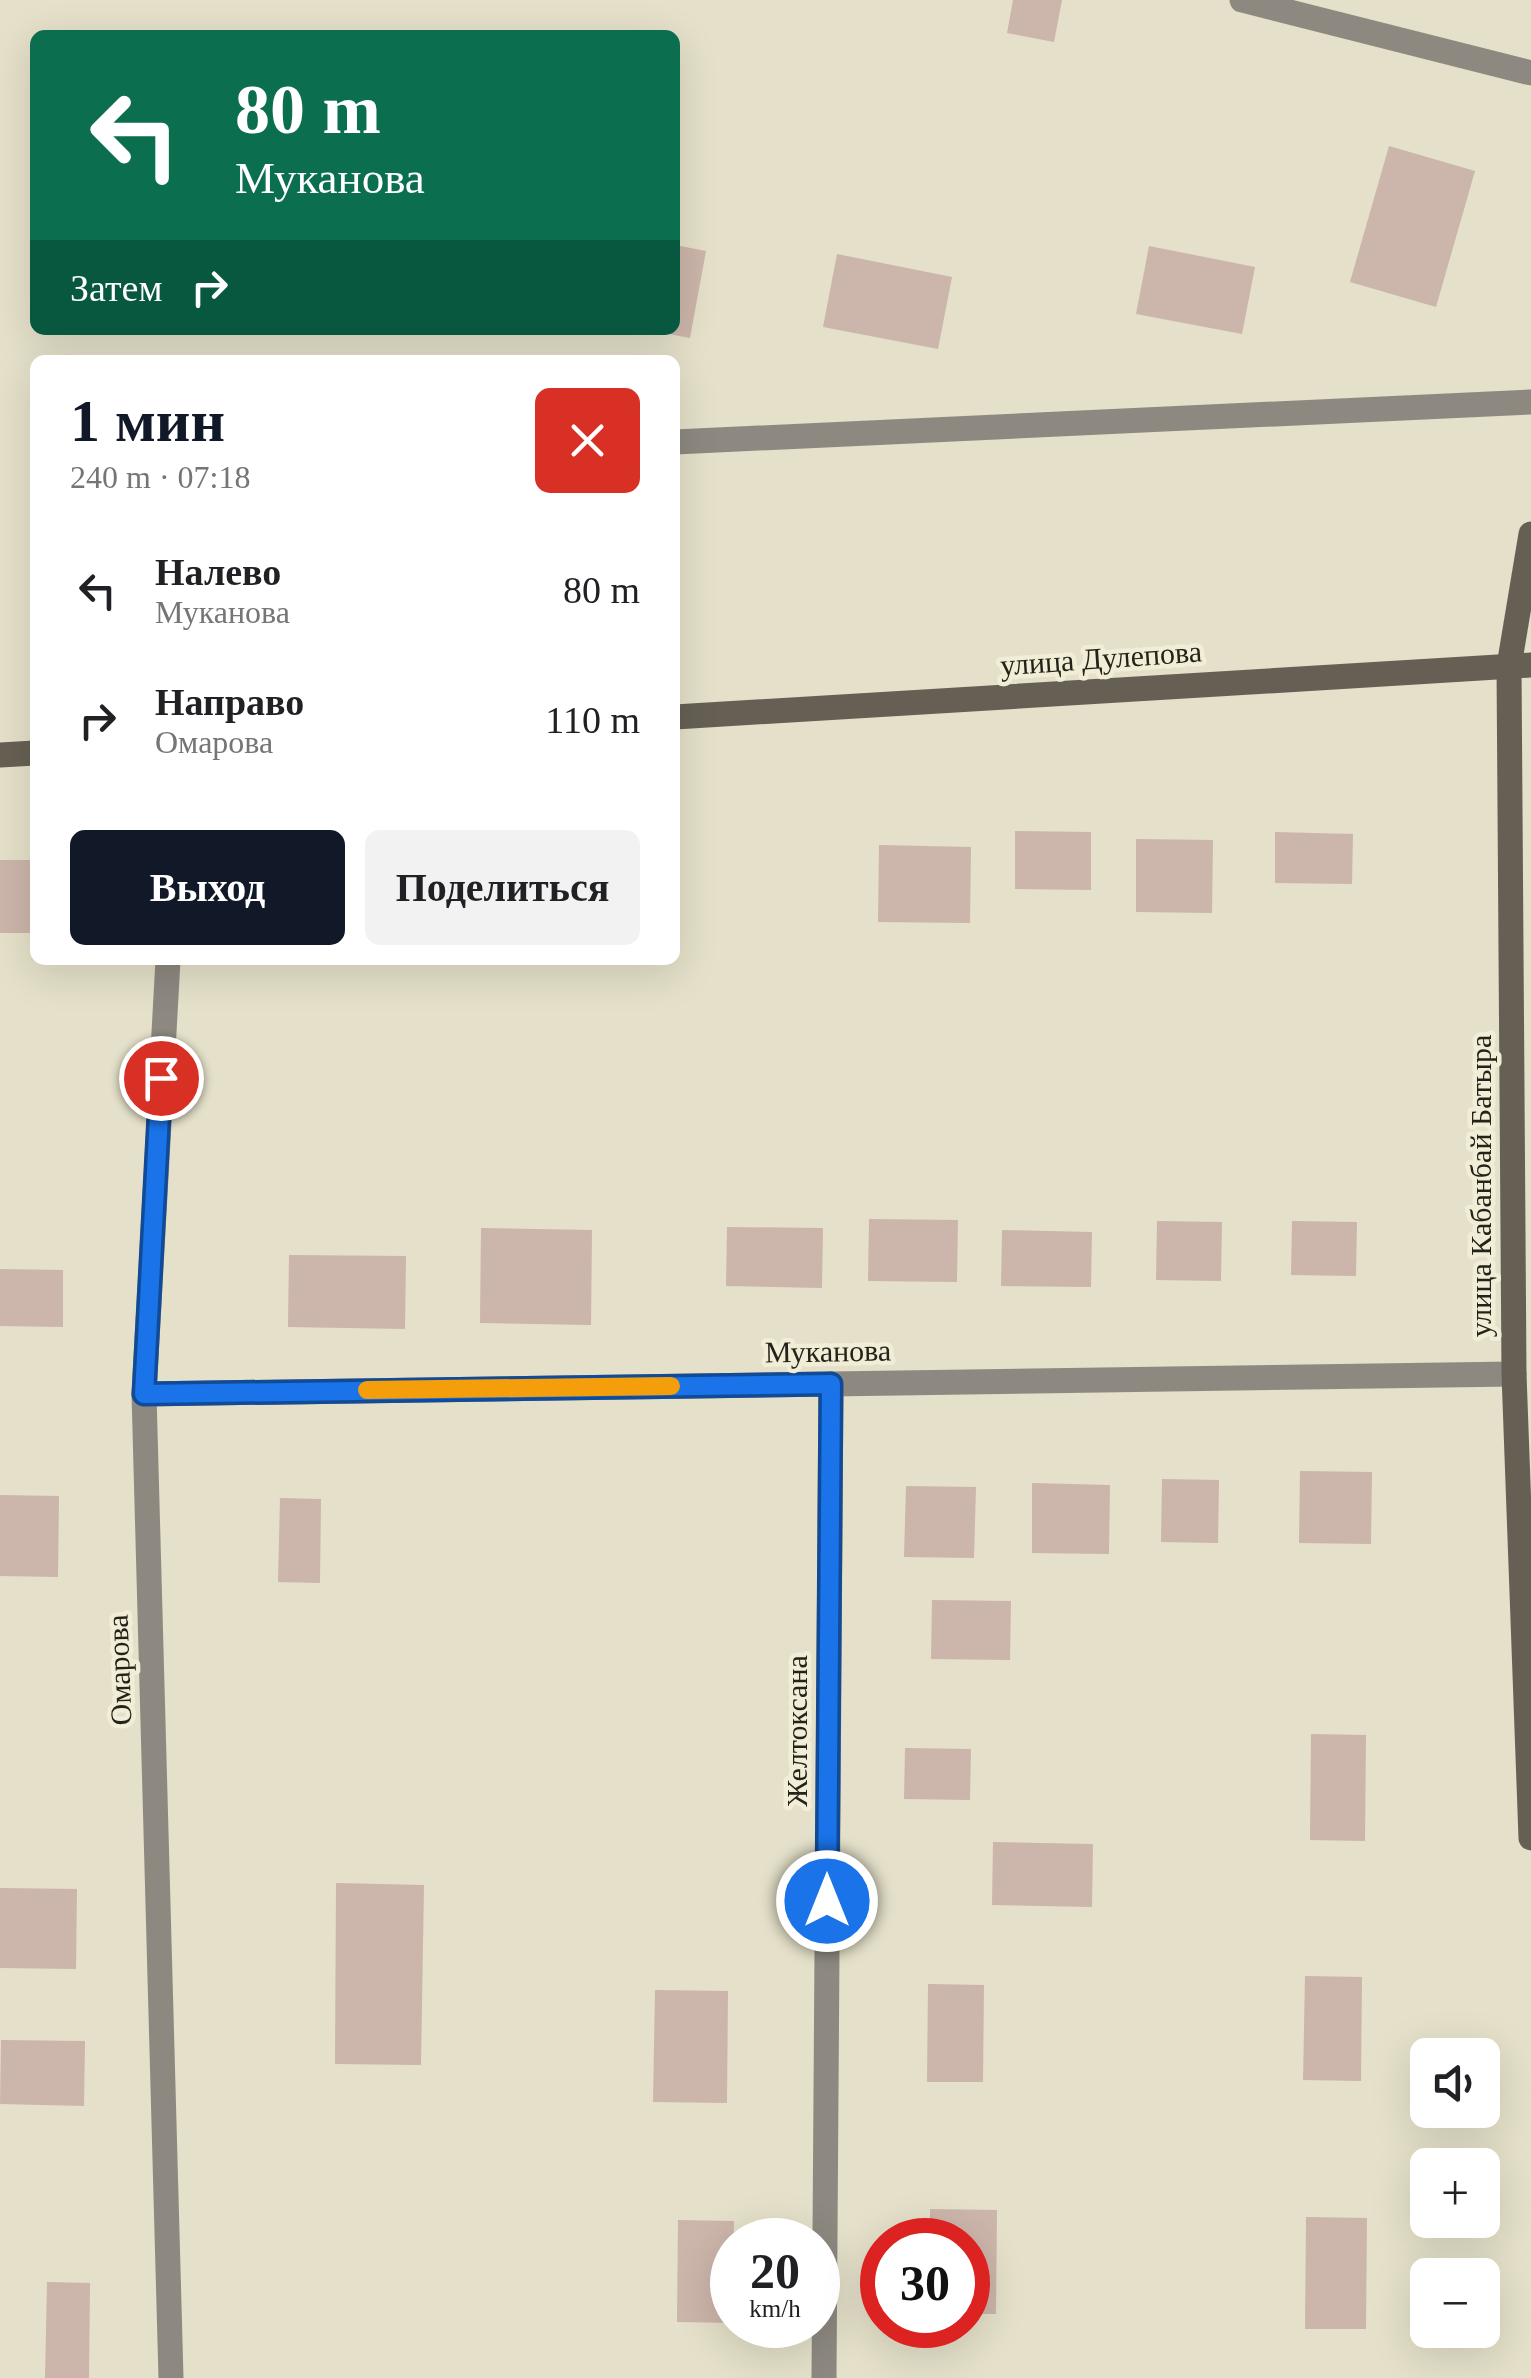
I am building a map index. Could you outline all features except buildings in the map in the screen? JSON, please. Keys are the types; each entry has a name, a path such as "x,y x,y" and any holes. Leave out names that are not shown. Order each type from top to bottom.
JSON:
{"street":[{"path":"1249,1 1531,73"},
{"path":"680,442 1531,402"},
{"name":"улица Кабанбай Батыра","path":"1531,534 1520,665 1514,1374 1531,1838"},
{"name":"улица Дулепова","path":"680,717 1520,665"},
{"path":"0,754 30,753"},
{"name":"Омарова","path":"168,965 144,1394 171,2378"},
{"name":"Муканова","path":"144,1394 1514,1374"},
{"name":"Желтоксана","path":"824,2378 831,1384"}],"slow traffic":[{"path":"367,1390 671,1386"}],"route":[{"path":"161,1078 144,1394 831,1384 827,1901"}]}
